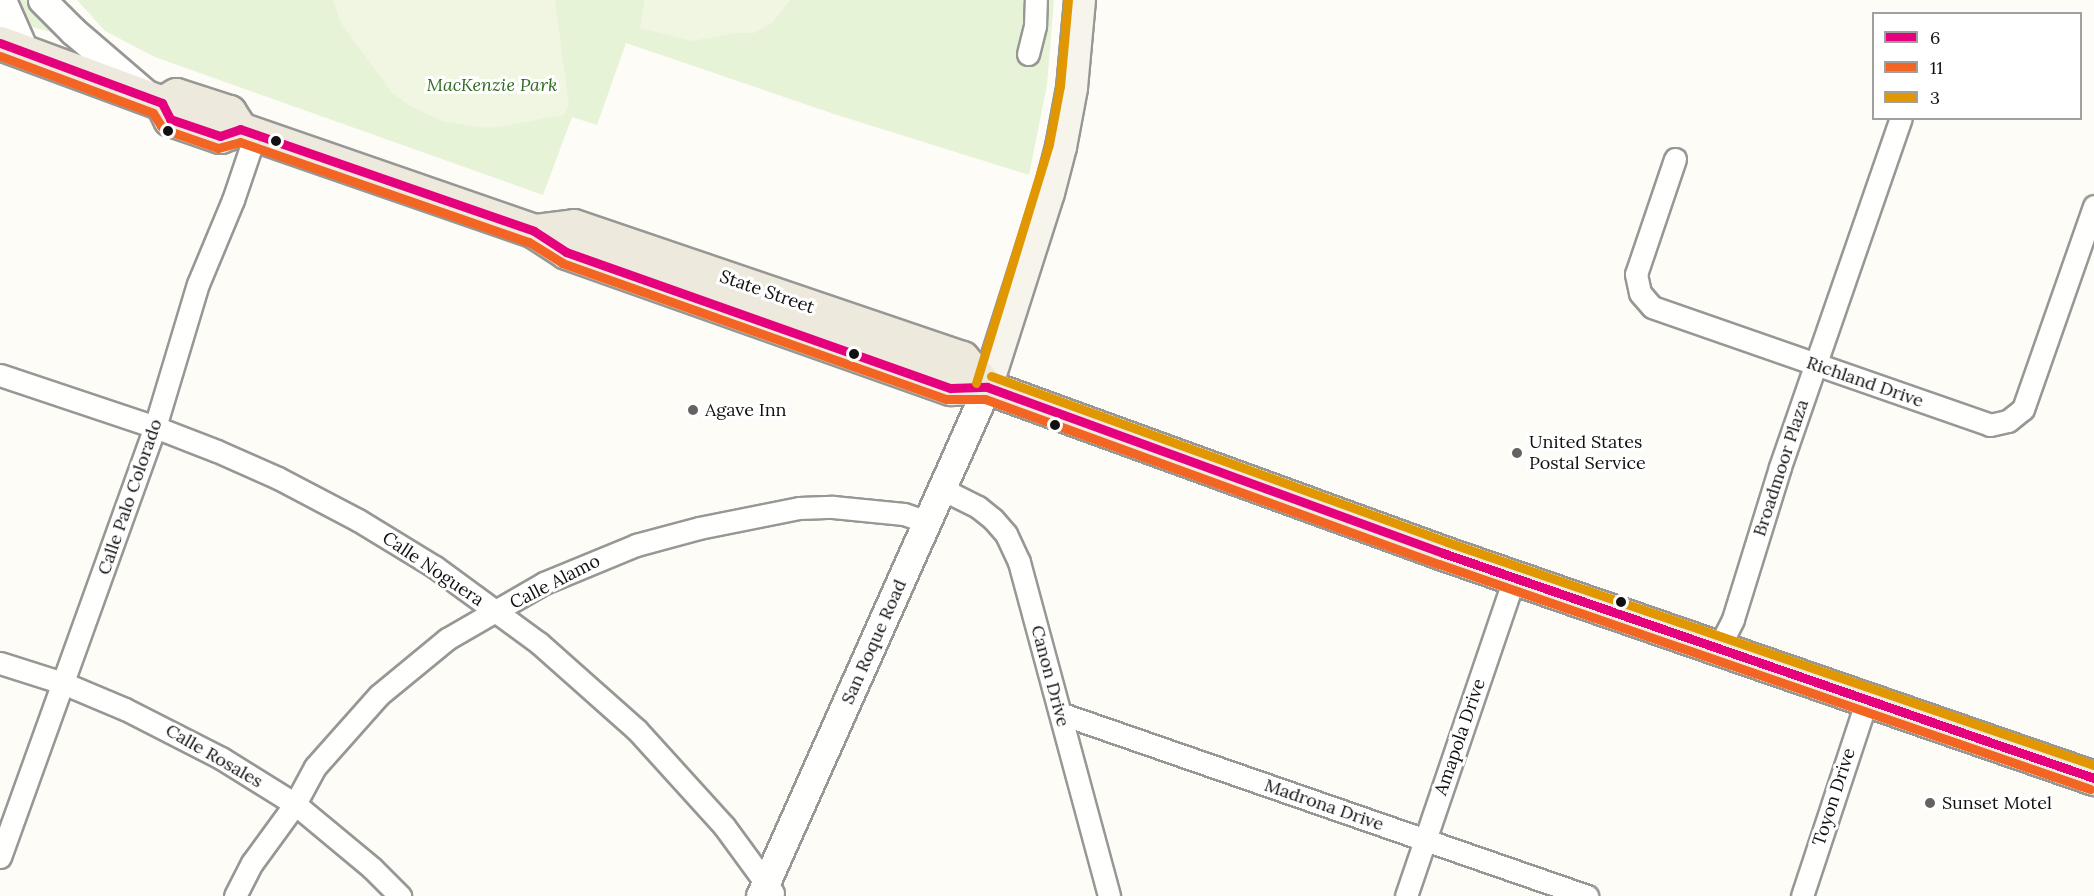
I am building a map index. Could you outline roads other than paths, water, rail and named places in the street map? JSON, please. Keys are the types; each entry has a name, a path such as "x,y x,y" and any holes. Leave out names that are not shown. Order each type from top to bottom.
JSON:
{"main road":[{"path":"987,387 1049,193 1061,147 1072,88 1080,0"},
{"name":"State Street","path":"12,48 158,102 170,119 220,136 248,132 534,231 574,226 962,358 987,387 1514,578 2094,778"}],"street":[{"path":"2,0 12,48"},
{"path":"42,0 73,31 158,102"},
{"path":"1028,54 1035,25 1036,0"},
{"name":"Broadmoor Plaza","path":"1719,647 1733,619 1780,467 1900,120"},
{"name":"Calle Palo Colorado","path":"0,857 155,426 198,284 233,200 248,132"},
{"name":"Richland Drive","path":"1675,159 1636,274 1640,292 1645,300 1661,311 1981,423 2008,421 2023,409 2094,206"},
{"name":"Calle Noguera","path":"0,375 155,426 278,478 358,520 435,567 539,643 636,729 724,826 767,892"},
{"name":"San Roque Road","path":"767,892 987,387"},
{"name":"Canon Drive","path":"942,489 978,507 1006,534 1019,562 1062,714 1109,896"},
{"name":"Calle Alamo","path":"236,896 252,863 295,804 315,767 380,695 447,639 544,583 636,545 746,518 799,508 834,507 904,514 927,522"},
{"name":"Amapola Drive","path":"1406,896 1514,578"},
{"name":"Calle Rosales","path":"0,663 63,683 174,732 295,804 372,868 400,896"},
{"name":"Toyon Drive","path":"1802,896 1868,699"},
{"name":"Madrona Drive","path":"1062,714 1587,896"}],"place":[{"name":"Agave Inn","path":"693,410"},
{"name":"United States Postal Service","path":"1517,453"},
{"name":"Sunset Motel","path":"1930,803"}],"park label":[{"name":"MacKenzie Park","path":"492,85"}]}
